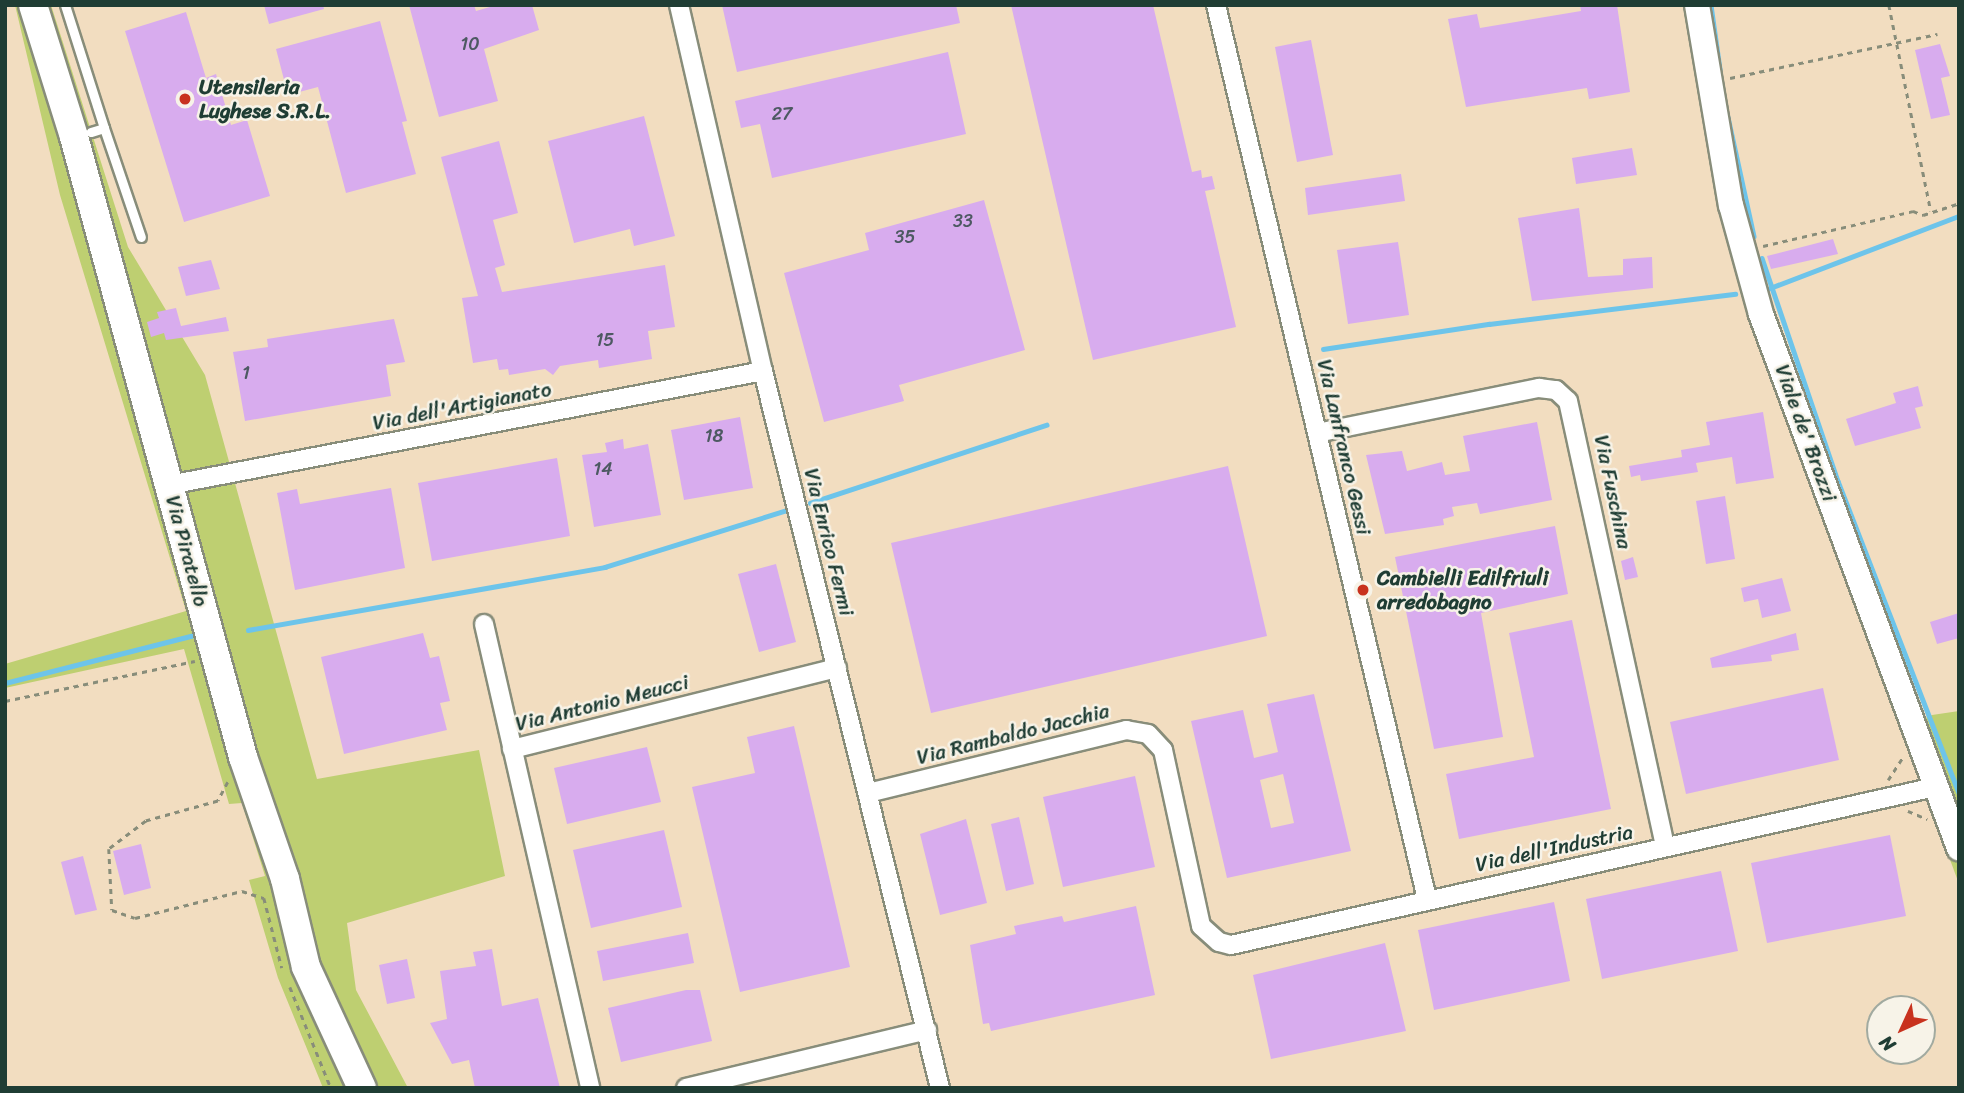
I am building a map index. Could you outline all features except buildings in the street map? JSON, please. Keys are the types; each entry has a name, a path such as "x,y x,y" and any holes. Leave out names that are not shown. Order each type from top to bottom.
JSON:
{"main road":[{"name":"Via Piratello","path":"33,5 169,485 202,663 285,879 306,967 362,1088"}],"street":[{"name":"Via Enrico Fermi","path":"679,5 763,372 940,1088"},
{"name":"Via Lanfranco Gessi","path":"1216,5 1427,899"},
{"name":"Viale de' Brozzi","path":"1697,5 1744,250 1761,314 1959,848"},
{"name":"Via dell'Artigianato","path":"169,485 763,372"},
{"name":"Via Fuschina","path":"1317,433 1539,388 1556,390 1568,401 1665,847"},
{"path":"484,624 512,749"},
{"name":"Via Antonio Meucci","path":"590,1088 512,749 837,668"},
{"name":"Via Rambaldo Jacchia","path":"868,793 1126,730 1148,734 1163,750 1196,914"},
{"name":"Via dell'Industria","path":"1196,914 1200,926 1219,942 1243,944 1427,899 1935,787"},
{"path":"686,1088 927,1030"}],"lane":[{"path":"65,5 141,237"},
{"path":"91,132 104,128"}],"path":[{"path":"1889,5 1931,213"},
{"path":"1710,83 1897,40 1937,34"},
{"path":"1744,250 1913,211 1923,215 1959,203"},
{"path":"5,701 202,663"},
{"path":"225,771 228,784 218,801 146,821 109,849 112,910 135,918 242,891 264,898 284,971"},
{"path":"288,982 331,1088"}],"green space":[{"path":"15,5 51,5 128,247 205,375 317,779 479,750 505,876 347,923 356,990 408,1088 323,1088 278,978 249,880 265,876 242,803 229,804 184,649 5,688 5,664 186,611 60,195"},
{"path":"1959,711 1959,884 1902,729 1932,715"}],"waterway":[{"path":"1711,5 1720,69"},
{"path":"1728,117 1754,236"},
{"path":"1770,288 1959,216"},
{"path":"1762,258 1838,481 1959,793"},
{"path":"1323,349 1489,324 1735,294"},
{"path":"810,503 1046,425"},
{"path":"248,630 605,567 784,511"},
{"path":"5,683 195,635"}],"place":[{"name":"Utensileria Lughese S.R.L.","path":"185,99"},
{"name":"Cambielli Edilfriuli arredobagno","path":"1363,590"}]}
